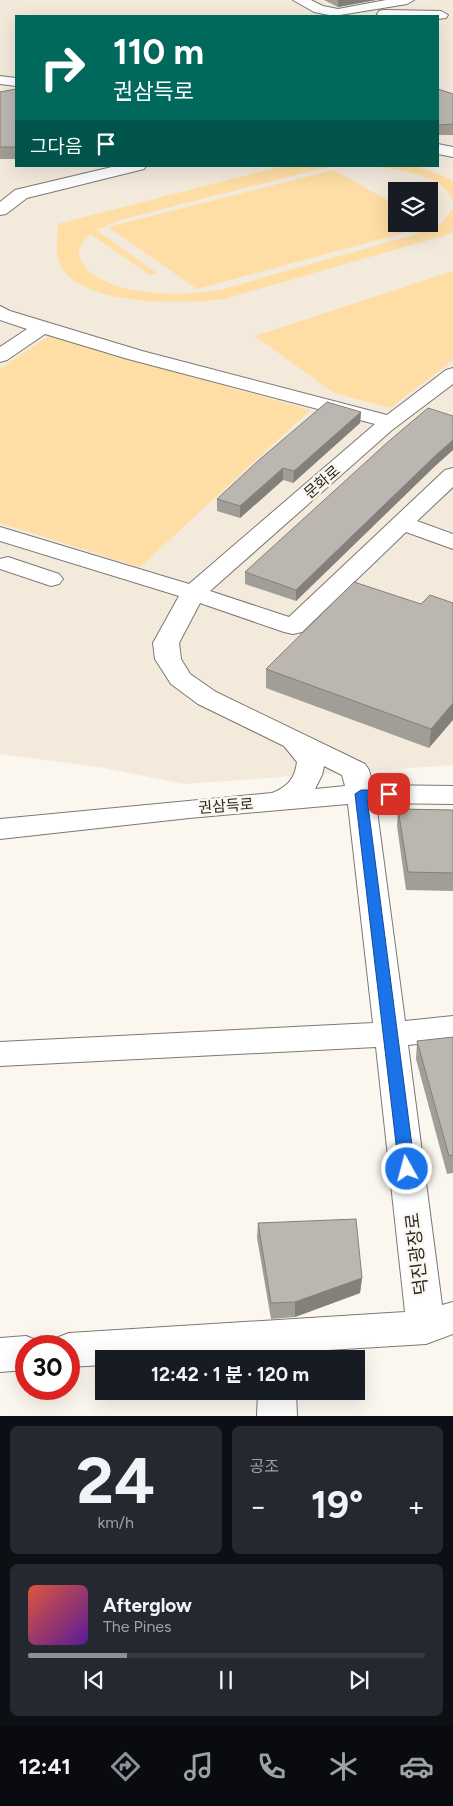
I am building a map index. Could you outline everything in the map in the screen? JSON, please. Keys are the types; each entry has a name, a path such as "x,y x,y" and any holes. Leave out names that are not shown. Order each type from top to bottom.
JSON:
{"street":[{"path":"300,0 319,9 338,13 447,12 445,23 453,28"},
{"path":"338,13 407,0"},
{"path":"0,80 15,82"},
{"path":"439,149 453,152"},
{"path":"0,210 21,194 134,167"},
{"path":"0,188 21,194"},
{"path":"1,314 134,355 391,422"},
{"path":"0,356 42,327"},
{"name":"문화로","path":"193,593 391,422 453,374"},
{"path":"0,534 193,593 293,627 453,476"},
{"path":"402,523 453,542"},
{"path":"4,568 31,544"},
{"path":"4,568 50,579"},
{"path":"193,593 166,643 168,659 180,679 207,698 294,741 311,761 310,776 294,795 267,803"},
{"name":"덕진광장로","path":"80,1350 276,1347 439,1322 391,1034 361,794 355,770 294,741"},
{"name":"권삼득로","path":"0,829 189,809 361,794 453,795"},
{"path":"0,1054 391,1034 453,1028"},
{"path":"0,1355 15,1354"},
{"path":"277,1400 278,1416"}],"shaded area":[{"path":"0,0 453,0 453,765 184,784 104,768 0,754"},
{"path":"278,167 331,167 120,220 96,230 157,273 149,275 91,234 84,239 78,253 86,268 100,279 118,286 140,291 183,294 219,290 421,232 438,232 438,225 453,209 453,233 224,299 206,301 184,302 131,299 106,294 84,286 67,274 58,258 58,224"},
{"path":"375,167 419,167 453,180 453,201 448,192 438,182 403,171"},
{"path":"334,170 388,200 388,232 406,232 197,289 108,227"},
{"path":"453,271 453,360 390,408 334,393 255,336"},
{"path":"49,336 310,410 140,567 0,523 0,369"}],"building":[{"path":"15,89 15,147 0,147 0,92"},
{"path":"439,89 453,94 453,124 439,125"},
{"path":"327,402 361,412 294,471 283,468 240,506 217,499 259,460"},
{"path":"428,408 453,416 453,440 296,590 245,572 389,441"},
{"path":"354,582 421,604 430,595 453,603 453,703 431,729 266,669"},
{"path":"398,809 453,810 453,873 408,872"},
{"path":"453,1037 453,1155 449,1156 417,1041"},
{"path":"356,1219 362,1278 295,1302 271,1303 258,1223"}],"route":[{"path":"389,794 361,794 407,1169"}]}
